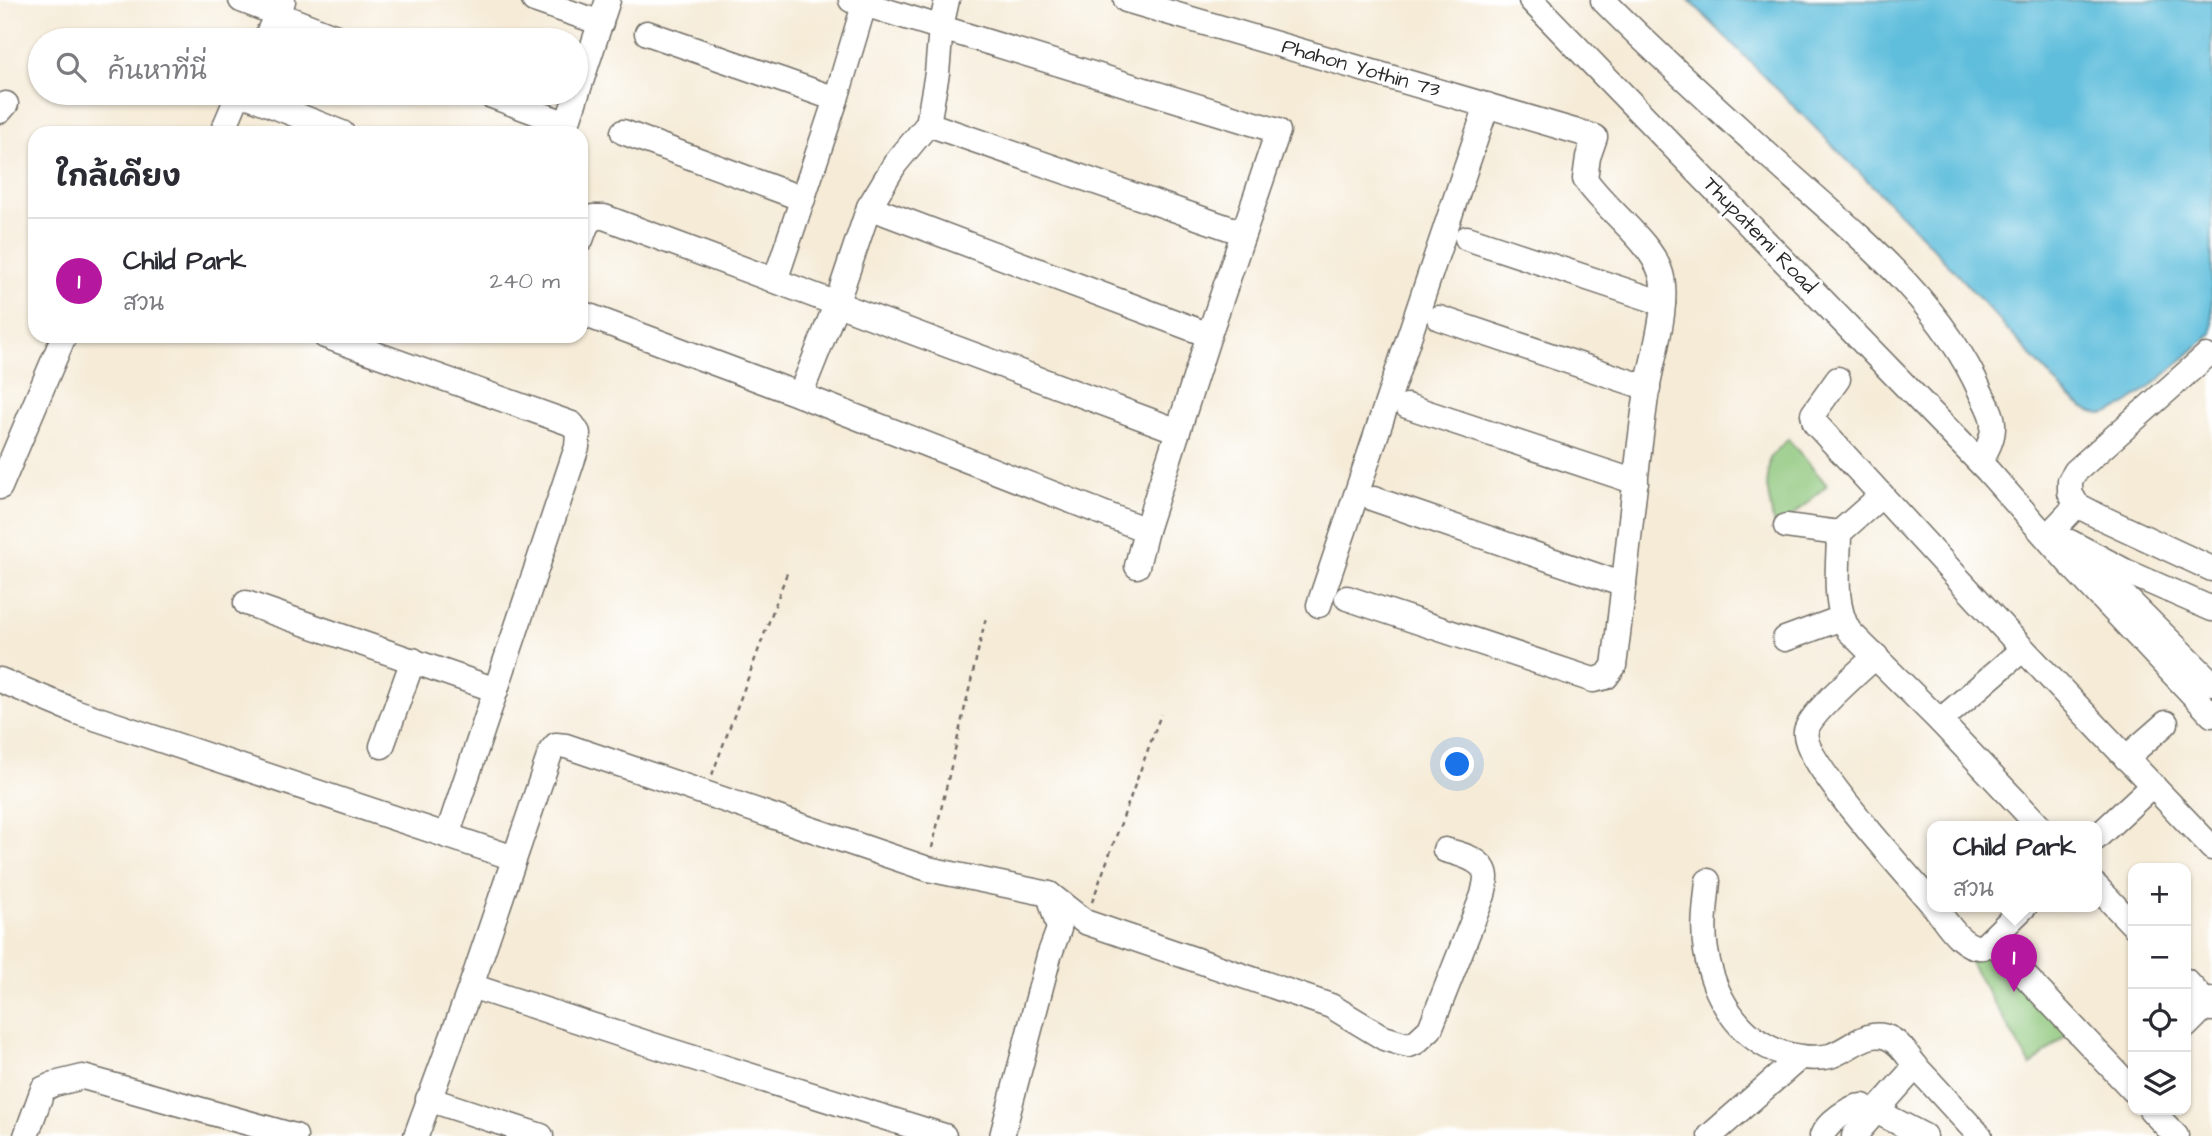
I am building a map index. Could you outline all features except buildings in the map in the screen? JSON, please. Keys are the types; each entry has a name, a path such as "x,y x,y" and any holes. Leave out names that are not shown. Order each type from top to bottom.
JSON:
{"street":[{"path":"241,0 280,8 320,28"},
{"path":"534,0 605,11 588,62"},
{"path":"800,395 836,305 869,207 895,164 928,124 947,0"},
{"name":"Phahon Yothin 73","path":"1126,0 1595,137 1588,157 1585,179 1654,256 1662,276 1663,303"},
{"name":"Thupatemi Road","path":"1531,0 1984,466 2070,564 2212,715"},
{"path":"1603,0 1679,74 1876,253 1938,320 1975,378 1992,415 1993,427 1984,466"},
{"path":"775,281 836,99 857,2 1278,131 1209,335 1146,530 1137,566"},
{"path":"270,28 280,8"},
{"path":"647,33 836,99"},
{"path":"225,126 235,105"},
{"path":"271,105 324,126"},
{"path":"511,105 559,126"},
{"path":"567,126 574,105"},
{"path":"1319,605 1487,105"},
{"path":"928,124 1243,233"},
{"path":"623,132 803,199"},
{"path":"869,207 1209,335"},
{"path":"588,223 593,217 604,217 1178,431"},
{"path":"1347,597 1593,680 1605,677 1614,666 1647,388 1663,303 1466,238"},
{"path":"588,316 1146,530"},
{"path":"1439,318 1647,388"},
{"path":"0,487 61,343"},
{"path":"345,343 572,424 578,433 577,447 447,836"},
{"path":"2206,356 2076,471 2070,481 2070,493 2077,505 2212,569"},
{"path":"1838,379 1813,414 1815,423 2212,848"},
{"path":"1407,406 1636,482"},
{"name":"Thupatemi Road","path":"1984,466 2017,485 2212,684"},
{"path":"1882,495 1839,533 1838,594 1842,618 1849,631 2034,821"},
{"path":"1374,499 1624,585"},
{"path":"2077,505 2063,534 2125,571 2212,609"},
{"path":"1786,526 1839,533"},
{"path":"246,603 496,690"},
{"path":"1785,639 1842,618"},
{"path":"1940,722 2024,649"},
{"path":"1876,656 1811,720 1805,735 1807,743 1843,799 1927,898"},
{"path":"382,746 413,660"},
{"path":"0,680 77,712 514,858"},
{"path":"2126,758 2166,723"},
{"path":"416,1136 471,986 551,751 556,745 579,750 706,792 928,869 1049,894 1085,922 1331,1006 1384,1038 1409,1045 1430,1029 1483,895 1486,877 1483,867 1472,859 1445,850"},
{"path":"2102,832 2153,785"},
{"path":"1708,881 1704,930 1711,972 1727,1009 1752,1038 1774,1050 1799,1058 1829,1056 1870,1036 1891,1038 1980,1136"},
{"path":"2102,892 2128,920"},
{"path":"1002,1136 1049,956 1059,929 1049,894"},
{"path":"1939,912 1969,947 1983,947 2019,912"},
{"path":"1991,940 2128,1081"},
{"path":"471,986 668,1051 944,1136"},
{"path":"2191,986 2211,1005 2191,1022"},
{"path":"1710,1136 1799,1058"},
{"path":"1854,1136 1916,1066"},
{"path":"26,1136 43,1088 83,1077 295,1136"},
{"path":"428,1099 541,1136"},
{"path":"1822,1136 1825,1129 1855,1106 1863,1106 1924,1136"},
{"path":"2156,1115 2176,1136"}],"path":[{"path":"706,792 786,573"},
{"path":"928,869 986,617"},
{"path":"1085,922 1161,713"}],"green space":[{"path":"1788,439 1827,485 1775,532 1767,487 1770,457"},
{"path":"1992,939 2074,1028 2031,1066 1966,956"}],"water":[{"path":"1689,0 2212,0 2212,333 2158,381 2125,405 2101,414 2083,408 2068,396 1926,240"}],"place":[{"name":"Child Park","path":"2014,992"}]}
